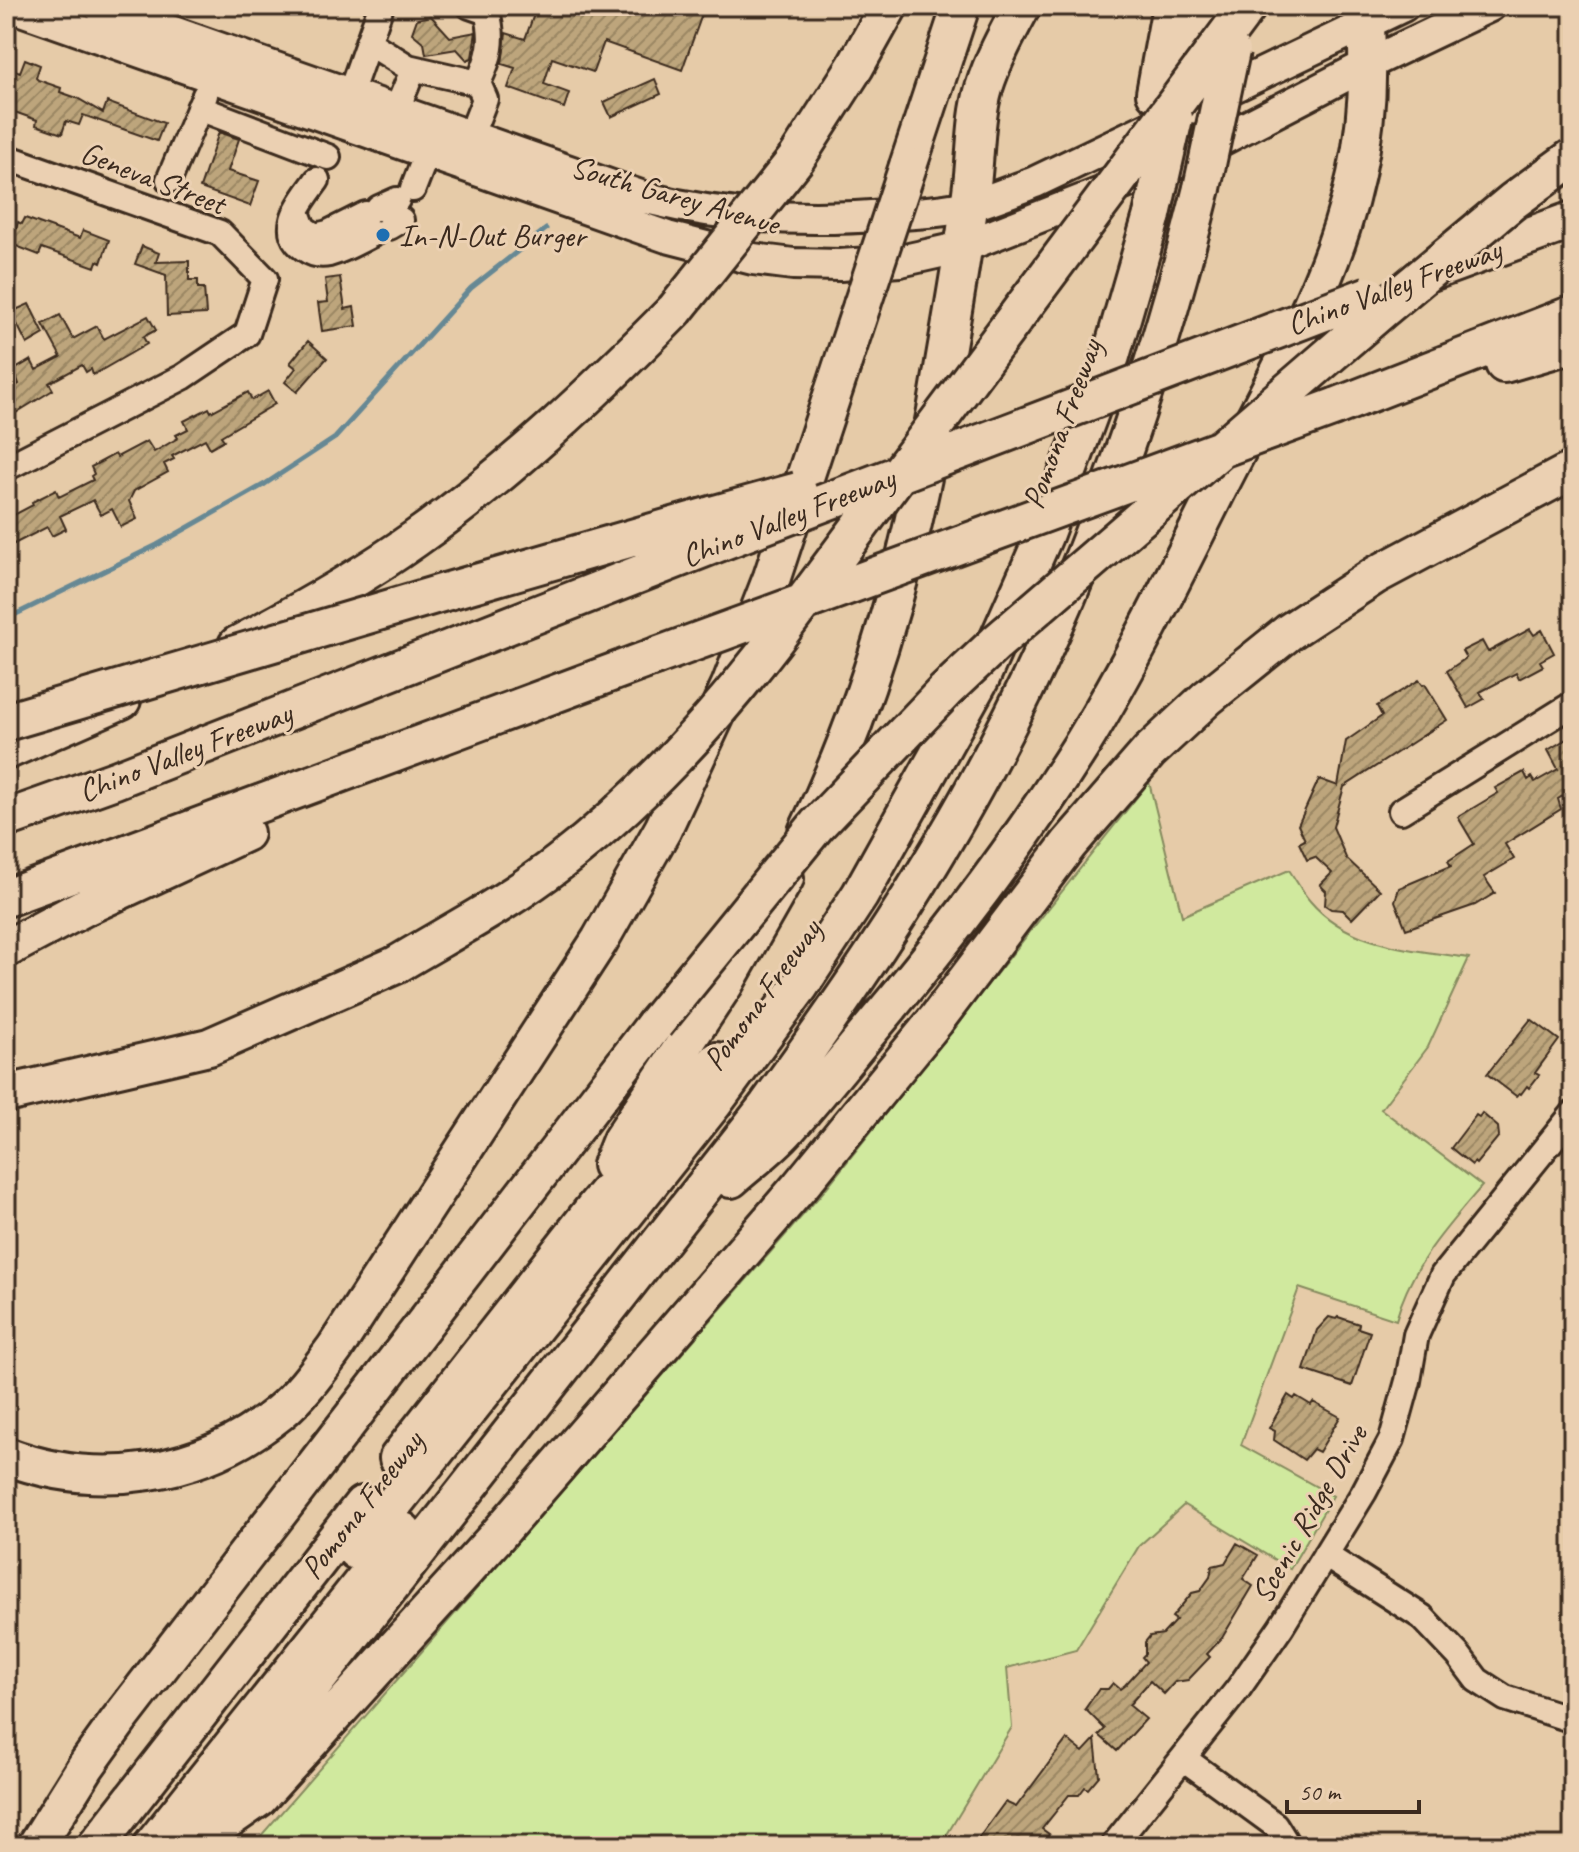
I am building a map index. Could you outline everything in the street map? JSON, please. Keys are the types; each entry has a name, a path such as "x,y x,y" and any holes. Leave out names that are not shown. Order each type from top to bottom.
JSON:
{"highway":[{"path":"6,751 232,648 294,615 404,546 552,430 675,310 796,159 855,67 889,6"},
{"path":"6,1456 26,1464 74,1474 125,1475 167,1469 221,1450 254,1431 280,1412 320,1368 600,940 663,829 730,685 772,577 961,6"},
{"path":"594,1208 621,1140 724,985 779,889 849,737 892,608 917,510 963,247 983,92 997,55 1022,6"},
{"name":"Pomona Freeway","path":"96,1846 594,1208 718,1059 782,975 902,782 977,637 1035,501 1081,376 1165,207 1195,72 1171,6"},
{"path":"1195,72 1197,6"},
{"path":"1195,72 1220,6"},
{"name":"Pomona Freeway","path":"189,1846 667,1236 834,1013 925,874 979,780 1056,623 1132,431 1179,281 1148,134 1240,6"},
{"path":"6,1094 209,1047 396,965 513,896 609,822 683,751 730,698 1248,6"},
{"path":"667,1236 785,1131 963,917 1010,854 1084,741 1150,626 1286,362 1326,276 1346,221 1361,151 1368,64 1365,15"},
{"path":"36,1846 119,1720 655,1024 817,825 976,662 1072,576 1392,301 1513,201 1573,157"},
{"path":"124,1846 713,1104 800,986 860,895 981,678 1044,536 1165,207"},
{"path":"152,1846 764,1074 837,974 908,864 1028,640 1070,539 1137,352 1165,207"},
{"name":"Chino Valley Freeway","path":"6,819 115,780 718,528 873,471 948,456 1573,220"},
{"path":"6,898 1397,384 1573,314"},
{"path":"1397,384 1486,369 1573,344"},
{"path":"189,1846 259,1798 496,1537 800,1186 936,1020 1069,844 1149,752 1207,698 1289,632 1376,575 1573,470"},
{"path":"6,722 445,592 718,528"},
{"path":"6,949 83,908 486,721"}],"main road":[{"name":"South Garey Avenue","path":"10,6 288,104 396,111 646,198 724,214 785,220 930,212 969,206 1035,182 1365,15 1403,6"},
{"name":"South Garey Avenue","path":"99,6 345,108 427,153 613,219 690,244 753,259 840,265 900,261 963,247 1177,163 1368,64 1490,6"}],"street":[{"path":"345,108 381,6"},
{"path":"470,6 487,12 493,34 478,83 485,99 470,137"},
{"path":"368,42 408,67 478,83"},
{"path":"396,111 411,75 408,67"},
{"path":"169,180 212,78"},
{"path":"276,137 288,104"},
{"path":"199,108 328,157"},
{"path":"317,180 292,220 293,236 302,248 318,255 334,252 389,213 427,153"},
{"name":"Geneva Street","path":"6,157 220,233 265,279 247,334 183,377 6,468"},
{"path":"1401,811 1573,704"},
{"name":"Scenic Ridge Drive","path":"1113,1846 1247,1677 1281,1627 1392,1439 1408,1381 1416,1335 1443,1275 1573,1114"},
{"path":"1325,1555 1422,1617 1477,1680 1505,1698 1573,1720"},
{"path":"1183,1758 1275,1825 1288,1846"}],"green space":[{"path":"1149,782 1182,916 1289,870 1310,901 1326,917 1344,928 1384,944 1469,958 1428,1047 1381,1109 1482,1186 1420,1265 1396,1320 1299,1288 1241,1445 1333,1496 1290,1569 1184,1505 1139,1546 1076,1650 1007,1668 1012,1727 940,1846 252,1846 823,1192"}],"building":[{"path":"537,6 705,6 682,70 604,42 593,72 552,58 544,84 569,93 564,108 508,88 515,68 502,64 506,33 525,39"},
{"path":"431,16 450,37 476,32 472,58 467,60 457,49 426,54 424,43 412,33 417,19"},
{"path":"25,59 40,65 38,80 61,88 60,92 103,113 107,102 164,123 157,141 83,115 79,125 66,121 62,134 36,125 37,120 6,109 6,67 20,72"},
{"path":"655,79 661,94 611,117 604,102"},
{"path":"219,132 239,139 228,171 259,181 250,206 200,188"},
{"path":"25,218 80,238 83,230 109,240 101,263 97,261 95,267 42,248 39,255 6,242 6,225 16,229 18,222 22,224"},
{"path":"142,246 159,253 156,262 189,261 189,280 198,280 198,288 204,288 206,314 167,316 166,275 135,264"},
{"path":"340,277 345,309 354,307 357,326 322,331 318,303 328,302 325,279"},
{"path":"29,304 44,334 27,344 11,312"},
{"path":"60,315 73,339 97,326 104,339 148,316 156,330 143,337 147,344 93,375 91,369 86,372 82,365 49,383 53,390 6,419 6,391 19,384 14,370 31,360 36,370 61,357 43,324"},
{"path":"308,341 327,358 297,392 285,382 296,368 290,363"},
{"path":"268,391 275,404 221,436 224,440 210,448 205,439 172,456 174,459 164,464 168,472 134,491 129,501 137,519 121,527 112,509 101,515 93,500 60,516 66,529 52,536 47,527 6,548 6,519 33,505 32,502 56,490 59,497 93,480 91,467 115,454 117,457 147,441 154,452 188,429 184,421 209,408 211,412 248,392 252,400"},
{"path":"1530,629 1534,635 1542,630 1554,653 1540,661 1543,666 1519,679 1516,673 1480,692 1484,699 1468,708 1447,671 1466,658 1462,651 1482,641 1488,652"},
{"path":"1419,680 1425,684 1447,720 1344,787 1333,827 1346,858 1380,890 1352,919 1343,910 1325,905 1326,891 1320,885 1332,873 1315,857 1307,860 1299,843 1305,840 1298,825 1319,779 1338,786 1346,741 1382,716 1377,706"},
{"path":"1573,735 1573,795 1571,791 1558,799 1561,809 1505,844 1514,859 1484,877 1495,893 1475,905 1406,929 1395,901 1399,888 1451,866 1448,861 1474,844 1458,817 1498,793 1495,788 1524,772 1528,780 1532,777 1535,782 1558,769 1548,750"},
{"path":"1531,1019 1559,1040 1535,1073 1539,1075 1529,1088 1527,1086 1516,1096 1487,1074"},
{"path":"1482,1113 1498,1127 1499,1136 1472,1165 1451,1148 1476,1115 1479,1117"},
{"path":"1329,1317 1359,1324 1358,1328 1370,1332 1352,1386 1304,1370 1317,1330"},
{"path":"1288,1395 1311,1405 1313,1402 1340,1417 1319,1452 1313,1449 1304,1460 1274,1440 1275,1431 1269,1428"},
{"path":"1237,1543 1258,1555 1243,1579 1253,1586 1222,1638 1207,1654 1210,1657 1188,1680 1175,1682 1164,1694 1150,1681 1129,1705 1146,1719 1117,1751 1099,1735 1105,1729 1085,1709 1099,1689 1108,1689 1113,1683 1120,1689 1125,1685 1146,1662 1142,1657 1145,1642 1150,1636 1163,1634 1176,1620 1172,1617 1192,1593 1200,1591 1210,1577 1212,1566 1225,1563"},
{"path":"1067,1739 1083,1752 1095,1739 1099,1776 1079,1795 1069,1795 1042,1829 1049,1834 1041,1846 973,1846 1005,1802 1016,1807"}],"waterway":[{"path":"6,619 157,545 265,484 335,438 471,288 546,229"}],"place":[{"name":"In-N-Out Burger","path":"383,235"}]}
